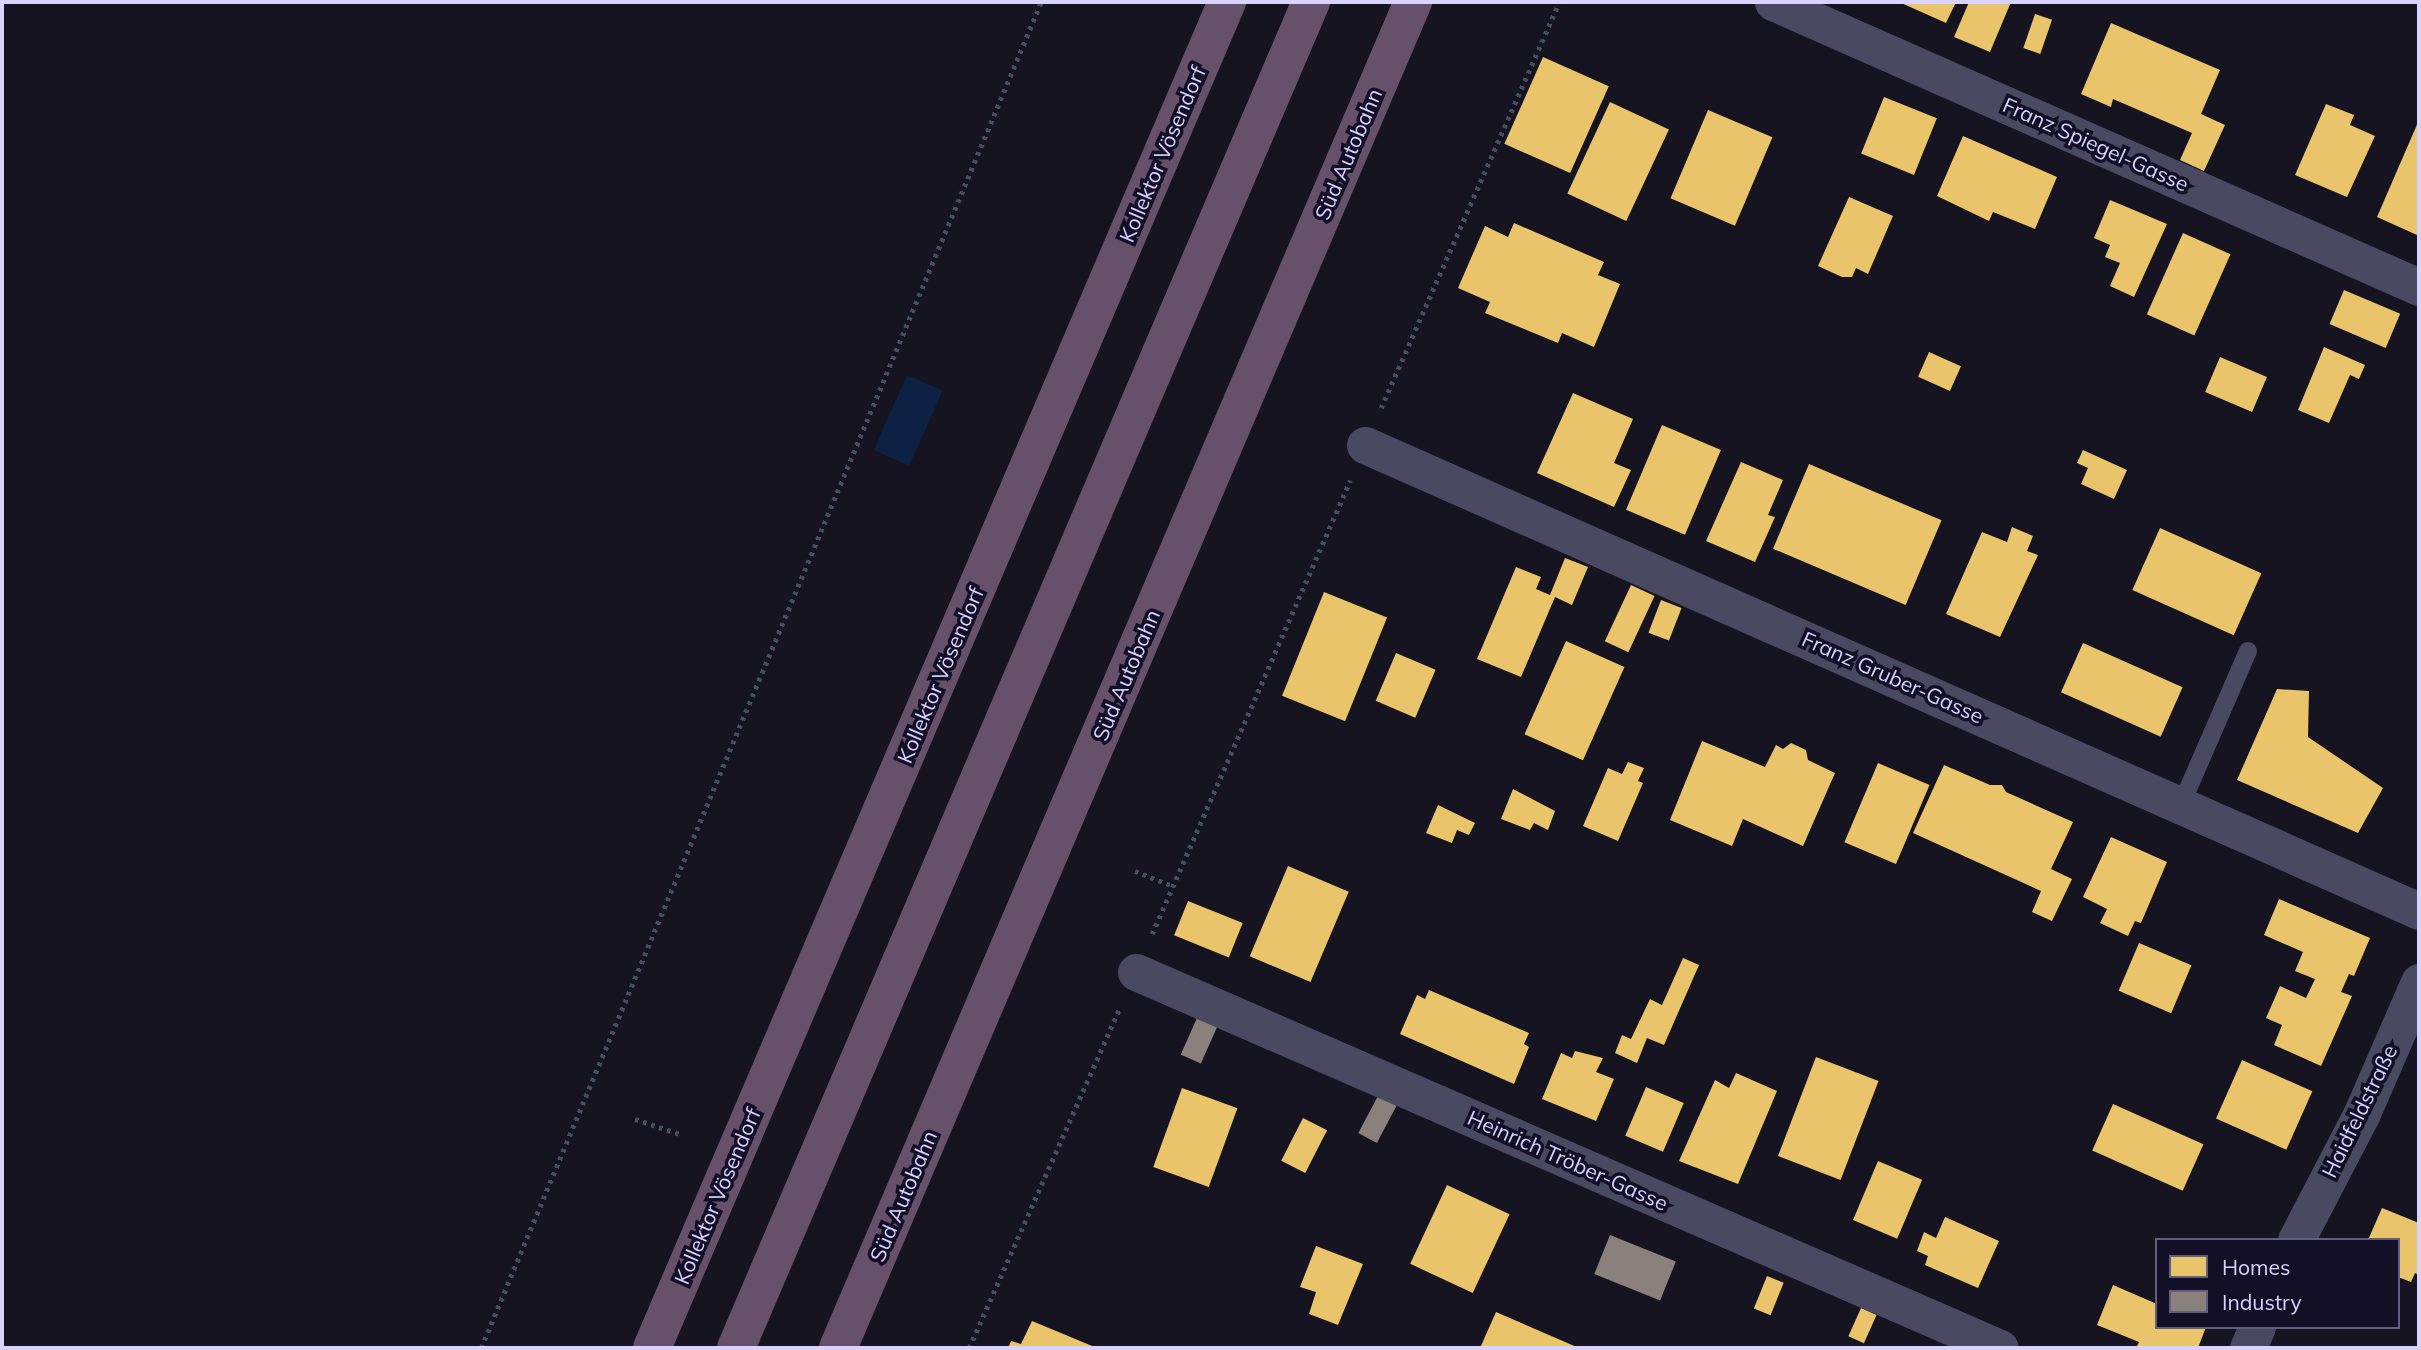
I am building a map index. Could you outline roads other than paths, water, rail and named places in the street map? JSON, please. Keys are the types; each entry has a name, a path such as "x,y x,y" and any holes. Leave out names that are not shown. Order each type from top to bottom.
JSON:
{"highway":[{"name":"Kollektor Vösendorf","path":"652,1348 1227,2"},
{"path":"736,1348 1311,2"},
{"name":"Süd Autobahn","path":"838,1348 1413,2"}],"street":[{"name":"Franz Spiegel-Gasse","path":"1773,2 2419,287"},
{"name":"Franz Gruber-Gasse","path":"1365,445 2419,911"},
{"name":"Heinrich Tröber-Gasse","path":"1136,972 2000,1348"},
{"name":"Haidfeldstraße","path":"2297,1238 2362,1113 2419,982"},
{"path":"2248,1348 2256,1329"}],"lane":[{"path":"2181,805 2248,651"}],"water":[{"path":"907,375 943,391 909,466 874,450"}]}
